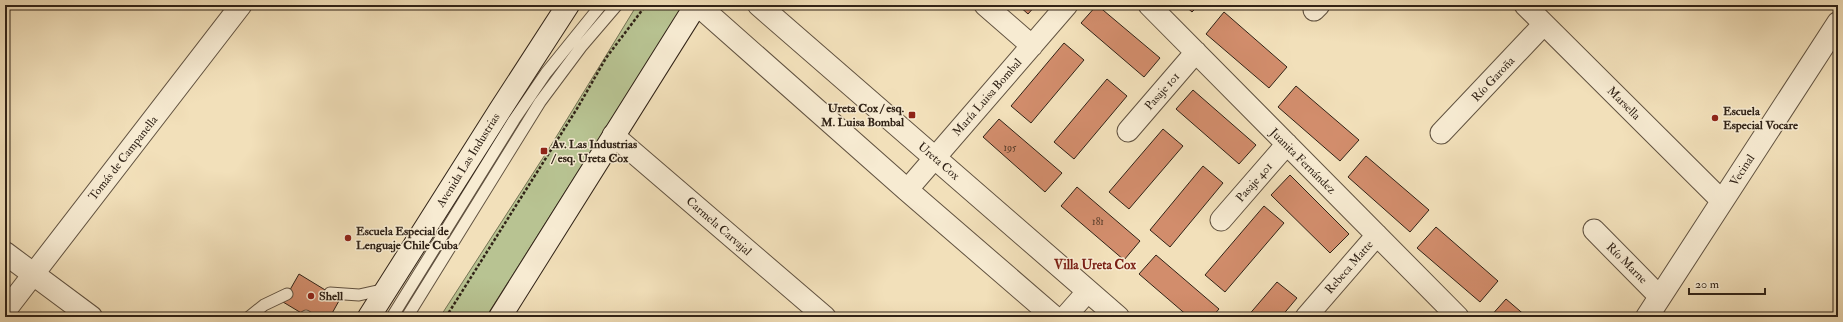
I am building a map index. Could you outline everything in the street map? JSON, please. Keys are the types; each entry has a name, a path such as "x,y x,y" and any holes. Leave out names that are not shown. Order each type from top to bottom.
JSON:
{"street":[{"name":"Tomás de Campanella","path":"5,311 241,5"},
{"name":"Avenida Las Industrias","path":"369,317 568,5"},
{"path":"500,317 613,135 697,5 1054,317"},
{"name":"Ureta Cox","path":"759,5 1118,317"},
{"path":"985,5 1032,46"},
{"name":"María Luisa Bombal","path":"907,190 1067,5"},
{"name":"Juanita Fernández","path":"1149,5 1458,317"},
{"name":"Marsella","path":"1525,5 1722,201"},
{"name":"Vecinal","path":"1647,317 1838,23"},
{"name":"Río Garoña","path":"1441,133 1544,24"},
{"name":"Pasaje 101","path":"1128,130 1196,52"},
{"name":"Carmela Carvajal","path":"613,135 825,317"},
{"name":"Pasaje 401","path":"1220,220 1287,144"},
{"name":"Río Marne","path":"1594,230 1660,296"},
{"name":"Rebeca Matte","path":"1306,317 1377,235"},
{"path":"5,253 90,317"},
{"path":"1065,317 1088,291"}],"lane":[{"path":"392,317 514,120 546,73 601,5"},
{"path":"407,317 540,102 582,47 617,5"},
{"path":"330,293 359,294 386,289"},
{"path":"249,317 264,305 287,294"}],"path":[{"path":"446,317 578,107 606,58 646,5"}],"green space":[{"path":"637,5 685,5 486,317 440,317 550,147"}],"building":[{"path":"1018,5 1036,5 1028,14"},
{"path":"1097,5 1160,58 1144,77 1081,23"},
{"path":"1184,5 1199,5 1192,12"},
{"path":"1224,12 1287,67 1269,88 1206,34"},
{"path":"1064,43 1084,60 1031,123 1011,106"},
{"path":"1107,79 1127,96 1074,159 1054,142"},
{"path":"1296,86 1359,140 1340,161 1278,107"},
{"path":"1193,90 1256,145 1239,164 1176,109"},
{"path":"999,119 1062,173 1045,192 983,137"},
{"path":"1163,129 1183,146 1129,209 1109,192"},
{"path":"1366,156 1429,210 1410,232 1348,177"},
{"path":"1203,166 1223,183 1170,247 1150,230"},
{"path":"1290,175 1349,234 1330,253 1271,195"},
{"path":"1077,187 1140,241 1124,260 1061,206"},
{"path":"1264,206 1284,223 1225,292 1205,275"},
{"path":"1436,227 1498,281 1480,302 1417,248"},
{"path":"1156,255 1219,309 1212,317 1189,317 1139,274"},
{"name":"Shell","path":"299,274 340,299 330,317 308,317 283,302"},
{"path":"1277,282 1297,298 1281,317 1247,317"},
{"path":"1506,299 1527,317 1490,317"}],"place":[{"name":"Ureta Cox / esq. M. Luisa Bombal","path":"912,115"},
{"name":"Escuela Especial Vocare","path":"1715,118"},
{"name":"Av. Las Industrias / esq. Ureta Cox","path":"544,151"},
{"name":"Escuela Especial de Lenguaje Chile Cuba","path":"348,238"},
{"name":"Shell","path":"311,296"}],"district":[{"name":"Villa Ureta Cox","path":"1095,264"}]}
